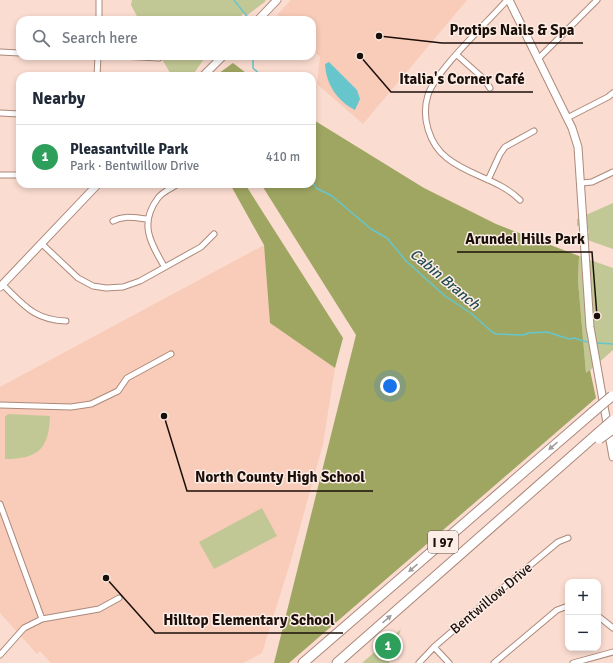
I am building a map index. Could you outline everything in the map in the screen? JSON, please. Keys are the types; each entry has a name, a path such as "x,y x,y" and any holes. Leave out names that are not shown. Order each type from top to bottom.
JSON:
{"highway":[{"name":"I 97","path":"303,663 612,395"},
{"path":"597,437 613,420"},
{"path":"597,437 613,429"},
{"name":"I 97","path":"337,663 597,437"}],"main road":[{"path":"262,16 277,0"},
{"path":"508,0 567,118 578,147 582,183 586,298 613,457"},
{"path":"207,72 219,60"},
{"path":"1,286 94,188"}],"street":[{"path":"99,0 99,16"},
{"path":"508,0 437,78 428,94 425,116 429,133 436,147 446,158 510,190 520,200"},
{"path":"538,58 597,0"},
{"path":"0,52 16,53"},
{"path":"457,55 484,79 490,88"},
{"path":"97,72 98,60"},
{"path":"567,118 608,98 613,93"},
{"path":"0,113 16,114"},
{"path":"488,180 500,154 505,147 534,131"},
{"path":"582,183 592,182 613,172"},
{"path":"0,174 16,175"},
{"path":"164,266 148,234 146,220 158,197 172,188"},
{"path":"113,221 118,218 126,217 146,220"},
{"path":"42,244 78,278 93,286 106,288 123,287 134,283 201,247 214,234"},
{"path":"1,286 40,317 48,320 66,321"},
{"path":"0,405 70,407 91,404 118,391 127,378 172,354"},
{"path":"0,504 42,619"},
{"name":"Bentwillow Drive","path":"419,663 434,647 558,542 568,538"},
{"path":"0,655 24,628 42,619 99,609 119,598"},
{"path":"494,663 557,610 565,607"},
{"path":"601,618 613,628"},
{"path":"434,647 449,663"},
{"path":"573,663 613,652"}],"shaded area":[{"path":"291,0 467,0 363,124 317,84 320,57 316,53 316,16 277,15"},
{"path":"264,245 270,323 335,368 323,444 291,560 262,653 243,663 51,663 40,651 37,654 0,613 0,387"}],"green space":[{"path":"132,0 266,1 246,16 244,13 241,16 137,16 131,5"},
{"path":"162,60 203,60 195,72 170,72"},
{"path":"233,63 245,72 221,72"},
{"path":"316,121 424,188 496,224 579,256 578,281 586,373 590,370 596,398 289,663 274,663 356,335 264,188 316,188"},
{"path":"232,188 248,188 343,338 335,368 270,323 264,245"},
{"path":"613,203 613,249 579,237 589,233 587,224 577,226 577,219"},
{"path":"579,256 613,268 613,350 586,374 578,281"},
{"path":"8,414 50,416 47,437 40,450 26,457 5,459 5,417"},
{"path":"262,508 277,536 214,569 199,542"},
{"path":"401,629 389,663 362,663"}],"water":[{"path":"329,62 357,90 360,99 355,110 338,97 330,85 325,64"}],"waterway":[{"name":"Cabin Branch","path":"234,0 247,16"},
{"name":"Cabin Branch","path":"253,60 253,68 258,72"},
{"name":"Cabin Branch","path":"316,188 332,196 371,229 387,238 406,261 445,296 472,314 492,332 496,334 524,335 528,333 547,332 569,339 574,338 587,342"},
{"name":"Cabin Branch","path":"597,343 613,344"}],"place":[{"name":"Protips Nails & Spa","path":"379,36"},
{"name":"Italia's Corner Café","path":"360,56"},
{"name":"Arundel Hills Park","path":"597,316"},
{"name":"North County High School","path":"164,416"},
{"name":"Hilltop Elementary School","path":"106,578"},
{"name":"Pleasantville Park","path":"388,646"}]}
